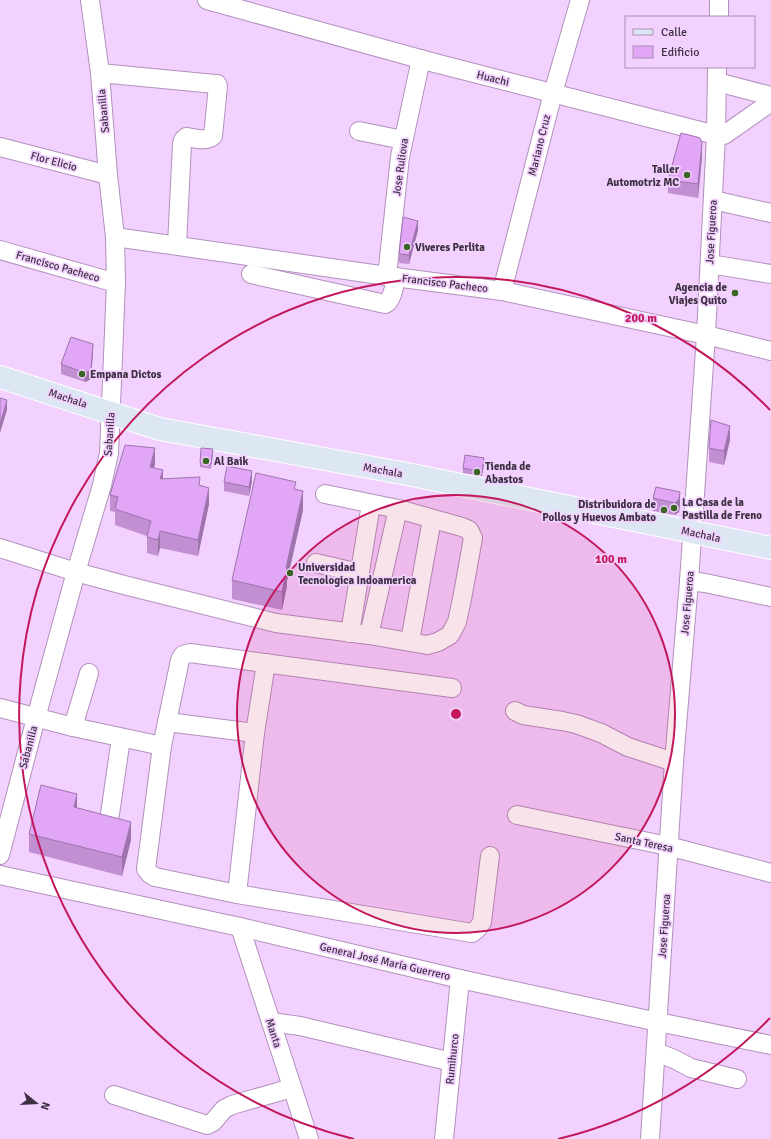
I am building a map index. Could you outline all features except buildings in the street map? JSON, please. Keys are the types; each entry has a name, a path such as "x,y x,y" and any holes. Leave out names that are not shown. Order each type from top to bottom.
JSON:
{"main road":[{"name":"Machala","path":"0,377 160,429 407,474 771,548"}],"street":[{"name":"Sabanilla","path":"0,855 76,572 102,485 109,453 116,283 115,237 108,175 100,74 90,0"},
{"name":"Huachi","path":"207,0 233,3 421,60 716,135"},
{"name":"Mariano Cruz","path":"502,291 553,93 580,0"},
{"path":"719,0 719,16"},
{"name":"Jose Ruliova","path":"251,274 385,304 388,302 391,298 400,157 421,60"},
{"path":"100,74 217,84 218,86 213,136 207,139 186,137 183,140 177,245"},
{"path":"717,75 771,96"},
{"name":"Jose Figueroa","path":"650,1139 668,846 689,581 706,335 716,135 717,75"},
{"path":"716,135 724,135 771,102"},
{"path":"359,130 403,140"},
{"name":"Flor Elicio","path":"0,146 108,175"},
{"path":"713,200 771,214"},
{"name":"Francisco Pacheco","path":"115,237 392,277 502,291 706,335 771,351"},
{"name":"Francisco Pacheco","path":"0,250 116,283"},
{"path":"710,264 771,274"},
{"path":"0,548 76,572 276,624 369,635 427,645 438,642 450,635 457,622 462,599 473,538 469,530 398,510 324,494"},
{"path":"350,633 371,504"},
{"path":"369,635 398,510"},
{"path":"410,642 432,519"},
{"path":"316,563 359,573"},
{"path":"689,581 771,597"},
{"path":"452,688 190,653 184,655 180,660 162,746 146,869 155,877 237,894 472,933 482,922 490,856"},
{"path":"237,894 255,733 266,663"},
{"path":"73,727 89,673"},
{"path":"0,708 73,727 162,746"},
{"path":"515,711 523,715 576,724 601,733 628,747 674,762"},
{"path":"167,722 255,733"},
{"path":"110,814 121,738"},
{"name":"Santa Teresa","path":"517,815 668,846 771,873"},
{"name":"General José María Guerrero","path":"0,875 240,927 658,1022 771,1045"},
{"name":"Manta","path":"240,927 309,1139"},
{"name":"Rumihurco","path":"444,1139 460,978"},
{"path":"271,1022 300,1026 452,1062"},
{"path":"656,1052 691,1068 737,1079"},
{"path":"114,1096 207,1125 213,1122 224,1109 232,1105 292,1088"}],"place":[{"name":"Taller Automotriz MC","path":"687,175"},
{"name":"Viveres Perlita","path":"407,247"},
{"name":"Agencia de Viajes Quito","path":"735,293"},
{"name":"Empana Dictos","path":"82,374"},
{"name":"Al Baik","path":"206,461"},
{"name":"Tienda de Abastos","path":"477,472"},
{"name":"La Casa de la Pastilla de Freno","path":"674,508"},
{"name":"Distribuidora de Pollos y Huevos Ambato","path":"664,510"},
{"name":"Universidad Tecnologica Indoamerica","path":"290,573"}]}
